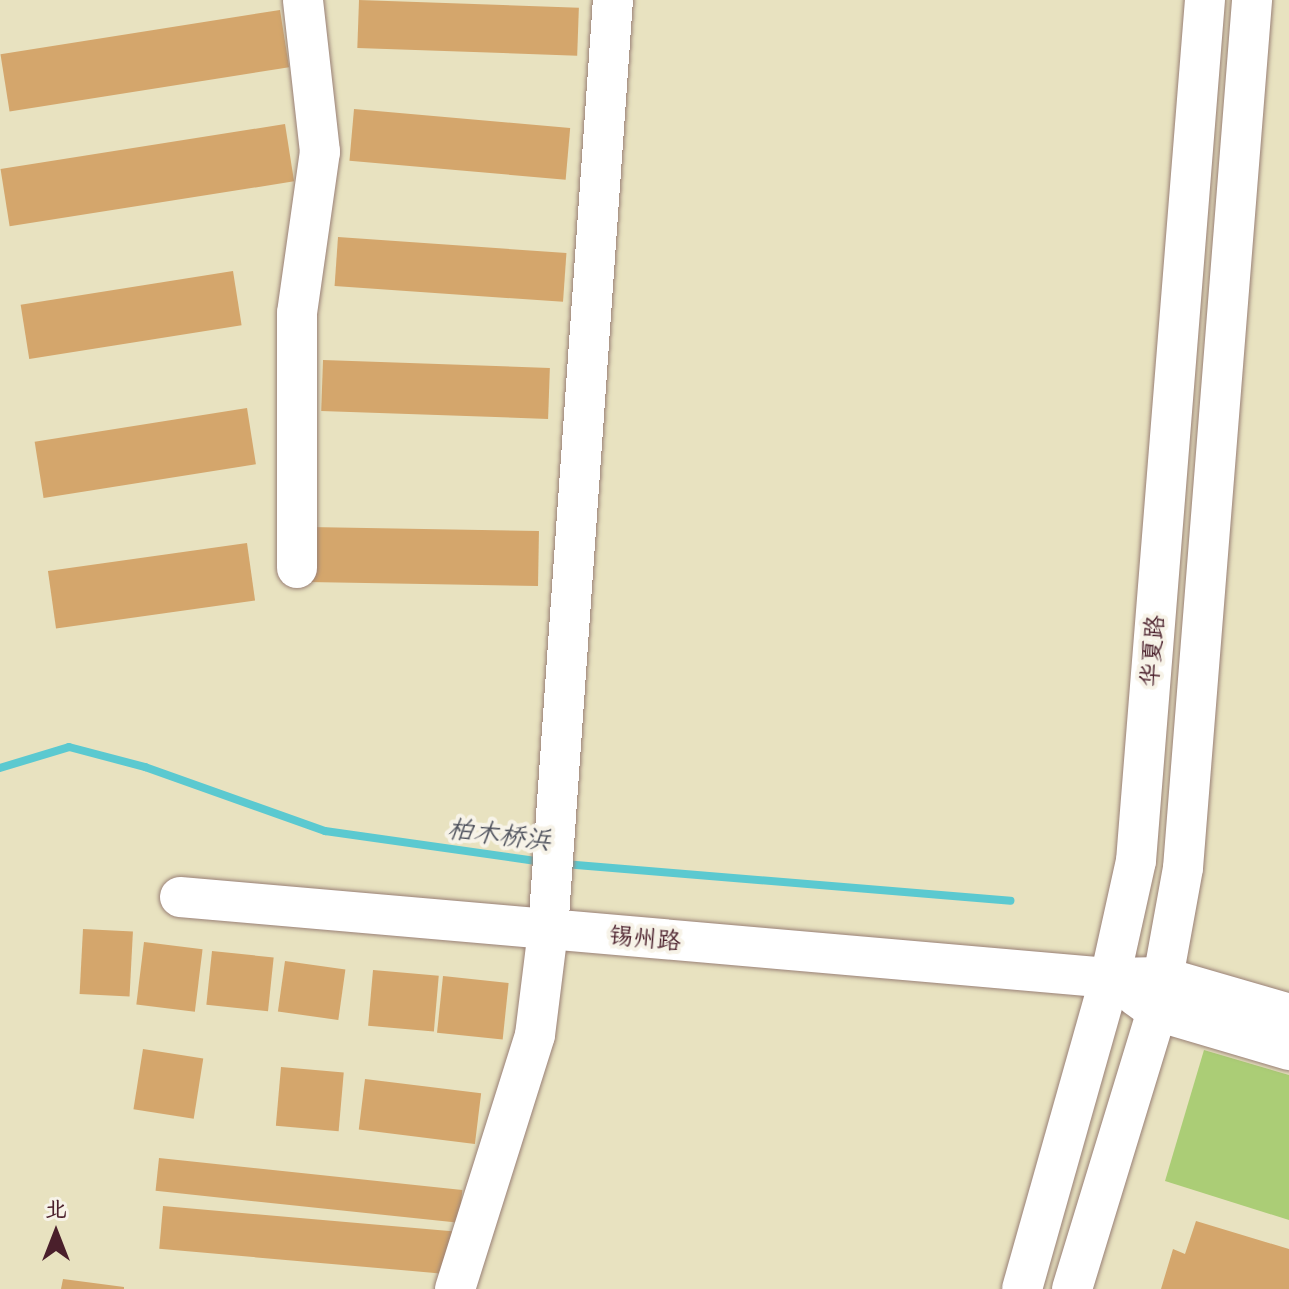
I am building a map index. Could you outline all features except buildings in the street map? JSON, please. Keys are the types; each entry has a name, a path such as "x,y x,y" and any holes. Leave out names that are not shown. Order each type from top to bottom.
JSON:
{"street":[{"path":"297,568 297,313 320,152 303,0"},
{"path":"455,1289 535,1035 548,931 613,0"},
{"name":"华夏路","path":"1022,1289 1110,978 1136,861 1205,0"},
{"name":"华夏路","path":"1072,1289 1159,994 1183,868 1252,0"},
{"name":"锡州路","path":"180,897 1110,978 1159,994 1289,1050"},
{"name":"锡州路","path":"1159,994 1289,1014"}],"green space":[{"path":"1204,1050 1289,1075 1289,1220 1165,1181"}],"waterway":[{"name":"柏木桥浜","path":"0,768 69,747 145,767 325,831 543,862"},
{"name":"柏木桥浜","path":"564,864 1010,901"}]}
